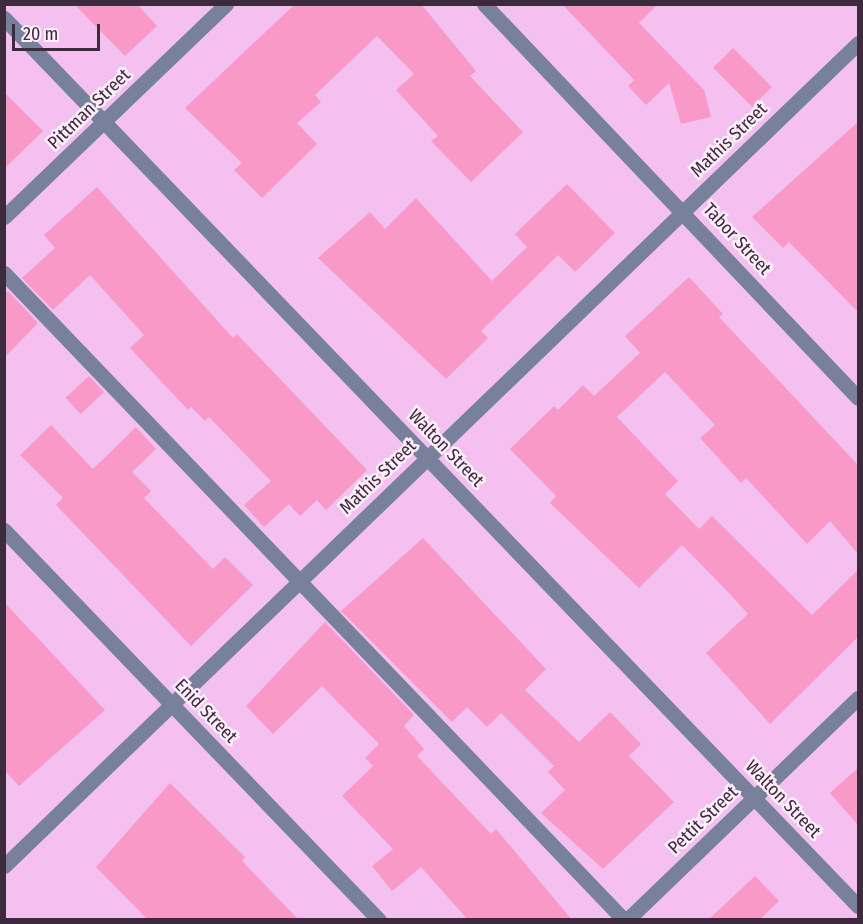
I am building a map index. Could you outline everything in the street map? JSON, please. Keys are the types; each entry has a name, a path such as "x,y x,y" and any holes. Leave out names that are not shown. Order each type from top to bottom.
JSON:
{"street":[{"name":"Pittman Street","path":"4,217 226,4"},
{"name":"Tabor Street","path":"484,4 684,210 858,398"},
{"name":"Walton Street","path":"4,18 858,906"},
{"name":"Mathis Street","path":"4,866 858,43"},
{"path":"4,273 625,920"},
{"name":"Enid Street","path":"4,530 379,920"},
{"name":"Pettit Street","path":"625,920 858,698"}],"building":[{"path":"74,4 137,4 157,26 125,56"},
{"path":"295,4 421,4 476,71 470,76 523,132 471,182 431,141 438,136 396,90 414,74 377,36 315,95 321,102 297,123 317,144 262,198 234,170 242,163 185,108"},
{"path":"562,4 658,4 639,23 704,90 711,117 681,124 669,83 646,105 628,86 634,80"},
{"path":"733,48 772,87 752,107 713,68"},
{"path":"4,92 43,131 4,169"},
{"path":"858,122 858,312 789,242 783,248 752,217"},
{"path":"567,184 615,233 575,272 558,255 481,331 488,338 446,379 318,258 370,212 385,229 416,198 492,281 527,247 515,234"},
{"path":"97,187 233,338 237,334 367,470 326,510 317,500 300,516 289,504 264,527 244,505 271,481 209,417 205,421 191,407 188,410 130,348 144,335 90,275 53,310 22,278 55,248 44,235"},
{"path":"689,277 723,314 719,317 858,465 858,554 830,521 807,544 746,478 741,483 700,438 715,425 665,372 617,417 678,481 665,494 699,529 712,516 812,615 858,570 858,637 770,724 706,653 748,614 729,593 682,545 639,588 550,503 556,496 510,449 554,406 558,410 583,385 594,396 640,353 625,336"},
{"path":"8,291 38,323 4,358 4,294"},
{"path":"89,376 104,392 81,414 66,398"},
{"path":"51,425 93,469 136,427 156,449 132,472 151,491 144,498 213,569 225,557 253,585 191,646 56,505 63,498 20,455"},
{"path":"423,538 546,669 525,690 579,742 610,712 641,744 629,756 674,802 603,869 541,813 565,790 548,772 554,766 501,713 487,727 467,707 452,722 341,611"},
{"path":"4,602 105,710 19,786 4,770"},
{"path":"325,622 414,715 404,726 424,749 417,756 491,834 496,829 572,920 468,920 421,867 392,891 372,866 393,849 342,796 373,766 365,758 379,744 322,686 273,734 246,706"},
{"path":"858,768 858,825 830,793"},
{"path":"170,783 245,857 242,861 299,920 148,920 96,867"},
{"path":"755,876 779,901 759,920 708,920"}]}
